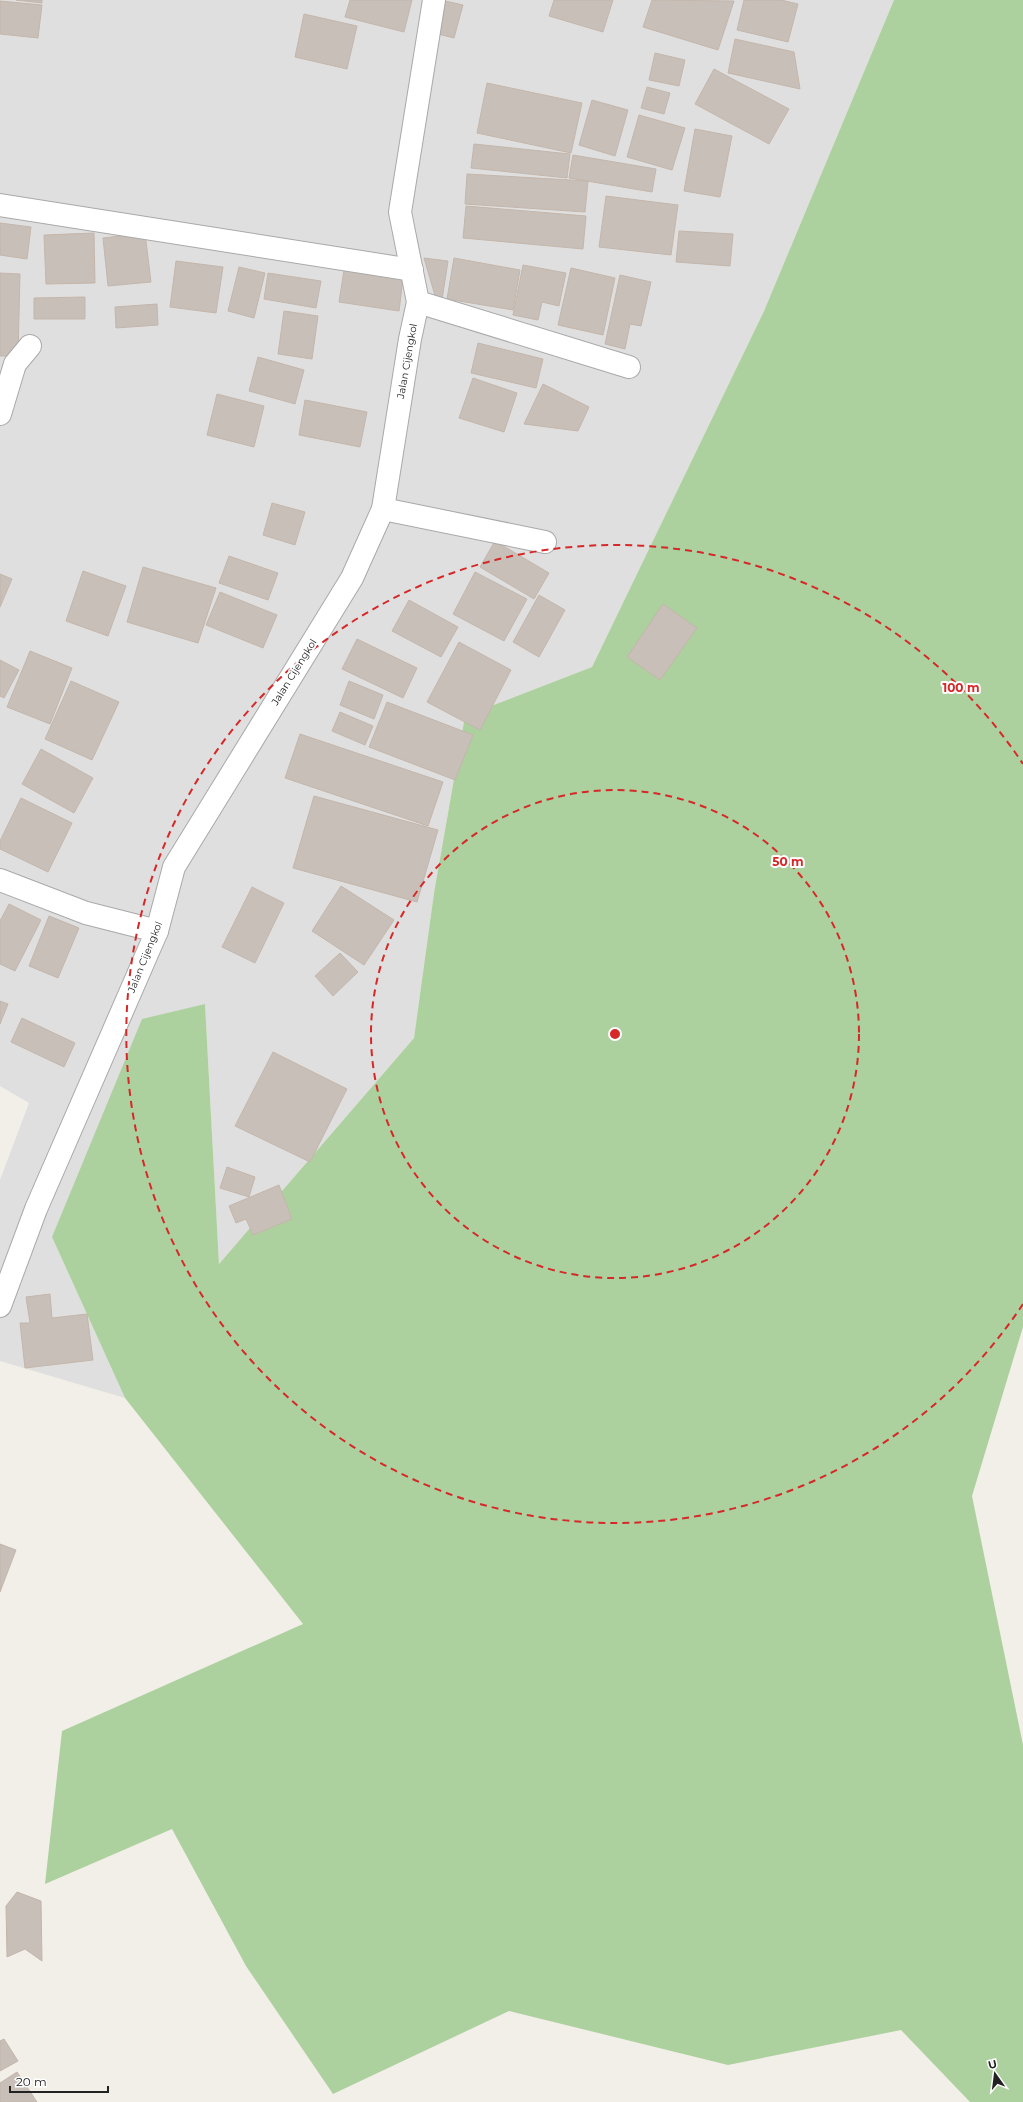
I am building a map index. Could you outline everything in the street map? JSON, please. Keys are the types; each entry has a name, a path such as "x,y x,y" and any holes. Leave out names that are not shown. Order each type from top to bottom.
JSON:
{"street":[{"name":"Jalan Cijengkol","path":"0,1306 36,1209 157,932 174,867 352,578 383,509 410,339 418,302 400,212 434,0"},
{"path":"0,205 412,270"},
{"path":"418,302 629,367"},
{"path":"0,414 15,364 30,346"},
{"path":"383,509 545,542"},
{"path":"0,880 86,913 157,932"}],"shaded area":[{"path":"0,0 894,0 764,311 592,667 465,716 434,893 414,1038 219,1264 205,1004 52,1237 125,1398 0,1361 0,1180 29,1103 0,1086"}],"green space":[{"path":"894,0 1023,0 1023,1327 972,1496 1023,1745 1023,2102 970,2102 901,2030 728,2065 509,2011 333,2094 246,1966 172,1829 45,1884 62,1731 303,1624 125,1398 52,1237 142,1019 205,1004 219,1264 414,1038 434,893 465,716 592,667 764,311"}],"building":[{"path":"16,0 42,0 42,3"},
{"path":"350,0 412,0 404,32 345,17"},
{"path":"441,0 463,5 454,38 430,32"},
{"path":"554,0 613,0 603,32 549,16"},
{"path":"652,0 734,1 718,50 643,27"},
{"path":"744,0 781,0 798,4 788,42 737,30"},
{"path":"0,1 42,5 38,38 0,34"},
{"path":"304,14 357,26 347,69 295,57"},
{"path":"735,39 794,52 800,89 728,73"},
{"path":"655,53 685,60 679,86 649,80"},
{"path":"714,69 789,109 769,144 695,104"},
{"path":"487,83 582,103 571,153 477,133"},
{"path":"647,87 670,93 664,114 641,108"},
{"path":"592,100 628,110 615,156 579,145"},
{"path":"639,115 685,128 672,170 627,157"},
{"path":"695,129 732,136 720,197 684,191"},
{"path":"474,144 570,154 567,178 471,168"},
{"path":"573,155 656,169 652,192 569,178"},
{"path":"467,174 588,181 585,212 465,204"},
{"path":"606,196 678,205 671,255 599,247"},
{"path":"466,206 586,216 583,249 463,238"},
{"path":"0,223 31,227 27,259 0,255"},
{"path":"679,231 733,234 730,266 676,262"},
{"path":"94,233 95,283 46,284 44,235"},
{"path":"145,233 151,282 108,286 103,238"},
{"path":"424,258 448,261 442,300 436,299"},
{"path":"454,258 520,270 513,310 447,299"},
{"path":"176,261 223,267 216,313 170,307"},
{"path":"523,265 566,273 559,306 542,302 538,320 513,315"},
{"path":"239,267 265,273 254,318 228,311"},
{"path":"571,268 615,278 603,335 558,325"},
{"path":"344,270 403,279 399,311 339,302"},
{"path":"0,273 20,274 18,356 0,356"},
{"path":"268,273 321,281 316,308 264,299"},
{"path":"620,275 651,282 641,326 630,324 625,349 605,344"},
{"path":"85,297 85,319 34,319 34,298"},
{"path":"157,304 158,325 116,328 115,307"},
{"path":"284,311 318,316 312,359 278,354"},
{"path":"478,343 543,359 536,388 471,373"},
{"path":"258,357 304,370 295,404 249,391"},
{"path":"473,378 517,393 504,432 459,418"},
{"path":"543,384 589,407 578,431 524,424"},
{"path":"217,394 264,406 254,447 207,435"},
{"path":"305,400 367,412 360,447 299,435"},
{"path":"272,503 305,512 295,545 263,535"},
{"path":"495,541 549,573 534,599 480,567"},
{"path":"229,556 278,573 268,600 219,583"},
{"path":"143,567 216,588 198,643 127,622"},
{"path":"83,571 126,586 108,636 66,621"},
{"path":"475,572 527,599 504,641 453,614"},
{"path":"0,574 12,579 0,607"},
{"path":"220,592 277,615 263,648 206,625"},
{"path":"539,595 565,610 539,657 513,642"},
{"path":"409,600 458,627 441,657 392,631"},
{"path":"663,604 697,628 660,680 627,657"},
{"path":"357,639 417,668 403,698 342,669"},
{"path":"459,642 511,670 480,730 427,702"},
{"path":"30,651 72,668 50,724 7,707"},
{"path":"0,660 19,670 4,698 0,696"},
{"path":"71,681 119,702 92,760 45,739"},
{"path":"349,681 383,695 374,719 340,705"},
{"path":"387,702 473,735 455,780 369,747"},
{"path":"340,712 373,726 365,745 332,731"},
{"path":"300,734 443,782 428,826 285,778"},
{"path":"41,749 93,778 74,813 22,784"},
{"path":"314,796 438,830 417,902 293,868"},
{"path":"21,798 72,823 48,872 0,849 0,841"},
{"path":"341,886 394,920 364,965 312,931"},
{"path":"252,887 284,903 255,963 222,947"},
{"path":"9,904 41,920 15,971 0,964 0,921"},
{"path":"49,916 79,928 58,978 29,966"},
{"path":"340,953 358,972 333,996 315,976"},
{"path":"0,1001 8,1004 0,1024"},
{"path":"22,1018 75,1043 64,1067 11,1042"},
{"path":"273,1052 347,1089 310,1162 235,1126"},
{"path":"227,1167 255,1177 249,1197 220,1188"},
{"path":"279,1185 292,1219 253,1235 246,1219 236,1223 229,1206"},
{"path":"50,1294 52,1318 87,1314 93,1360 25,1368 20,1323 30,1323 26,1297"},
{"path":"0,1544 16,1550 0,1592"},
{"path":"17,1892 41,1901 42,1961 25,1949 7,1957 6,1906"},
{"path":"4,2039 18,2061 0,2071 0,2041"},
{"path":"17,2072 37,2102 0,2102 0,2083"}]}
